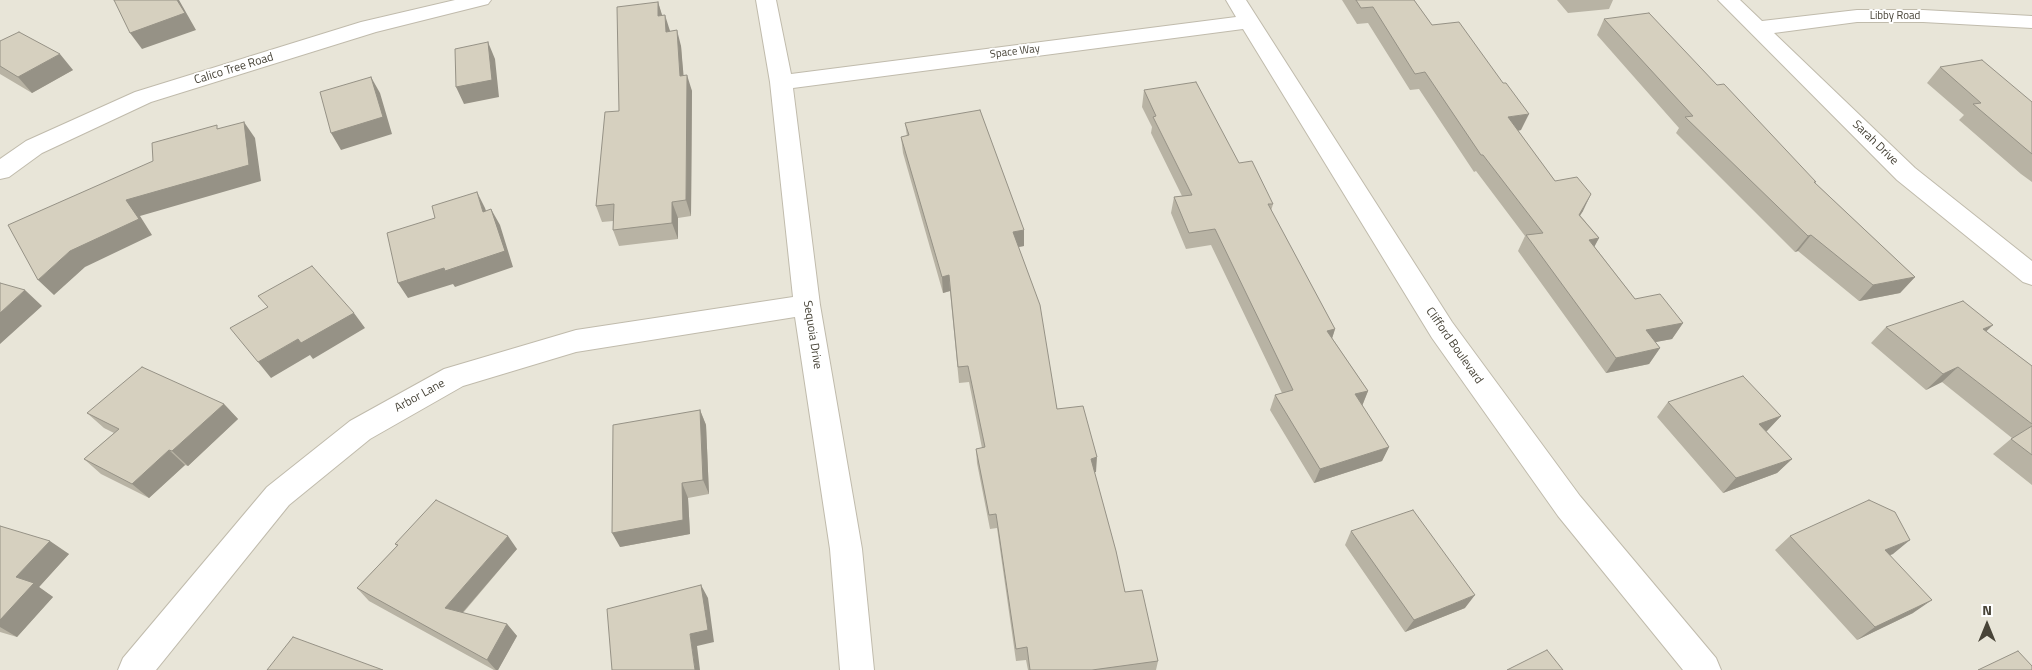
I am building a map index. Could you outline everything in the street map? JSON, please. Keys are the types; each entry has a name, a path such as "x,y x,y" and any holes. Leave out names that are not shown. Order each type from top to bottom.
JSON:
{"street":[{"name":"Calico Tree Road","path":"0,170 34,147 143,97 369,27 481,0"},
{"name":"Sequoia Drive","path":"766,0 781,82 807,305 846,548 857,670"},
{"name":"Sarah Drive","path":"1728,0 1906,174 2032,275"},
{"name":"Space Way","path":"781,82 1242,11"},
{"name":"Clifford Boulevard","path":"1242,11 1442,330 1569,506 1704,670"},
{"name":"Libby Road","path":"1758,28 1857,16 1923,16 2032,22"},
{"name":"Arbor Lane","path":"135,670 278,496 360,430 454,377 576,341 807,305"}],"shaded area":[{"path":"0,0 2032,0 2032,670 0,670"}],"building":[{"path":"114,0 177,0 185,13 130,33"},
{"path":"1356,0 1414,0 1432,25 1459,22 1503,83 1506,83 1529,114 1508,117 1555,181 1577,177 1591,194 1579,215 1599,238 1589,240 1635,299 1660,294 1683,323 1646,330 1660,348 1616,358 1526,235 1543,233 1483,155 1481,155 1425,72 1415,74 1373,7 1361,8"},
{"path":"658,2 658,16 665,15 666,32 677,30 680,76 687,75 686,200 672,202 672,223 613,230 614,204 596,206 605,112 619,111 617,7"},
{"path":"1649,13 1717,85 1724,84 1816,182 1814,182 1915,277 1873,285 1811,235 1808,236 1685,117 1693,116 1604,19"},
{"path":"19,32 60,54 18,77 0,66 0,41"},
{"path":"488,42 492,80 456,87 455,49"},
{"path":"1982,60 2032,102 2032,154 1973,104 1981,103 1940,67"},
{"path":"371,77 383,117 331,133 320,92"},
{"path":"1196,82 1239,163 1252,161 1273,204 1268,204 1335,329 1327,331 1368,391 1355,394 1389,447 1320,469 1275,395 1293,390 1215,229 1189,233 1174,197 1192,195 1153,117 1156,116 1144,90"},
{"path":"980,110 1024,230 1013,232 1040,305 1057,409 1083,406 1097,457 1091,459 1125,592 1142,590 1158,661 1092,670 1030,670 1027,647 1016,649 996,514 989,515 976,449 985,447 968,366 958,367 949,275 942,277 901,137 909,135 905,123"},
{"path":"244,122 249,165 126,200 139,219 70,251 38,280 8,225 153,161 152,143 217,125 217,129"},
{"path":"477,192 483,212 491,209 505,251 445,271 444,268 398,283 387,233 435,218 432,206"},
{"path":"312,266 354,313 301,343 298,339 258,362 230,328 268,307 258,296"},
{"path":"0,283 25,290 0,313"},
{"path":"1963,301 1993,325 1983,329 2032,366 2032,424 1958,367 1943,374 1886,327"},
{"path":"142,367 224,404 132,484 84,459 119,429 87,413"},
{"path":"1743,376 1781,416 1759,424 1792,459 1736,478 1668,402"},
{"path":"700,410 703,480 682,483 683,520 612,533 613,425"},
{"path":"2032,426 2032,455 2011,439"},
{"path":"436,500 508,536 445,608 507,624 487,660 357,588 398,545 395,544"},
{"path":"1869,500 1895,512 1910,540 1885,550 1932,600 1875,627 1790,536"},
{"path":"1413,510 1475,595 1414,620 1351,531"},
{"path":"0,526 50,541 16,577 34,583 0,620"},
{"path":"701,585 708,630 690,634 695,670 612,670 607,609"},
{"path":"293,637 383,670 267,670"},
{"path":"1547,650 1563,670 1507,670"},
{"path":"2018,651 2032,666 2032,670 1978,670"}]}
